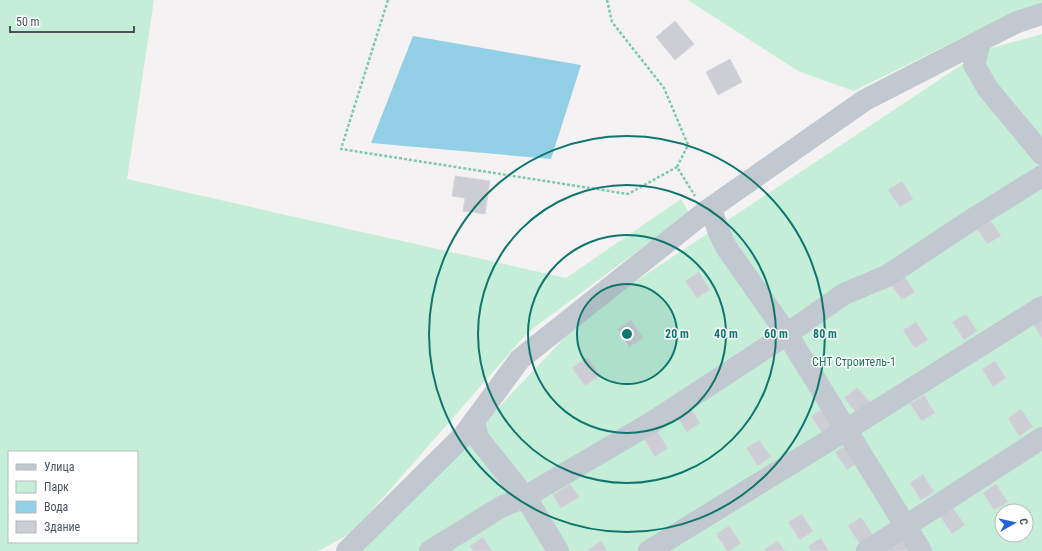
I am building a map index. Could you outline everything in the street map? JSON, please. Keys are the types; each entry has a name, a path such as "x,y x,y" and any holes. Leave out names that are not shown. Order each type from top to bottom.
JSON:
{"street":[{"path":"346,551 464,435 520,359 708,210 865,100 1017,22 1042,14"},
{"path":"980,41 974,65 988,89 1042,154"},
{"path":"430,551 501,507 525,497 651,422 787,334 844,294 887,276 976,217 1042,176"},
{"path":"708,210 726,247 787,334 921,551"},
{"path":"649,551 1042,307"},
{"path":"474,421 478,438 525,497 558,551"},
{"path":"867,551 1042,438"}],"path":[{"path":"388,0 341,149 628,194 677,167 688,144 664,88 612,22 607,0"},
{"path":"677,167 708,210"}],"green space":[{"path":"0,0 154,0 127,179 566,278 681,199 689,213 528,332 353,532 318,551 0,551"},
{"path":"688,0 1042,0 1042,4 1000,19 854,91 798,71"},
{"name":"СНТ Строитель-1","path":"1042,34 1042,551 363,551 588,313 984,50"}],"water":[{"path":"413,36 581,65 551,159 371,143"}],"building":[{"path":"675,21 694,44 675,60 656,37"},
{"path":"730,59 742,82 718,95 706,72"},
{"path":"455,176 490,181 485,214 463,211 465,198 452,196"},
{"path":"902,181 913,199 900,207 888,190"},
{"path":"989,218 1001,236 987,244 976,227"},
{"path":"699,272 710,290 697,298 685,281"},
{"path":"903,274 915,292 902,300 890,283"},
{"path":"1042,313 1042,338 1031,321"},
{"path":"966,314 977,331 964,340 952,322"},
{"path":"631,320 643,338 629,347 618,329"},
{"path":"916,322 928,340 915,348 903,330"},
{"path":"587,357 600,376 585,386 572,368"},
{"path":"995,361 1006,378 993,387 982,369"},
{"path":"857,387 872,404 858,415 844,398"},
{"path":"924,395 935,413 922,421 910,404"},
{"path":"689,405 700,423 687,432 675,414"},
{"path":"825,408 836,425 823,434 811,416"},
{"path":"1021,409 1033,427 1019,436 1008,418"},
{"path":"657,431 668,448 655,457 644,439"},
{"path":"759,440 771,457 758,466 746,448"},
{"path":"849,444 860,461 847,470 835,452"},
{"path":"923,474 934,492 921,500 910,483"},
{"path":"570,484 579,497 561,508 553,495"},
{"path":"996,484 1008,502 994,503 994,510 983,493"},
{"path":"953,508 965,525 952,534 940,516"},
{"path":"802,514 813,531 800,540 788,522"},
{"path":"861,517 873,535 860,544 848,526"},
{"path":"729,526 741,543 727,551 716,534"},
{"path":"483,537 492,551 473,551 470,546"},
{"path":"821,538 829,551 811,551 808,546"},
{"path":"902,540 909,551 890,551 889,548"},
{"path":"601,541 607,551 588,550"},
{"path":"778,541 785,551 766,551 765,549"}]}
